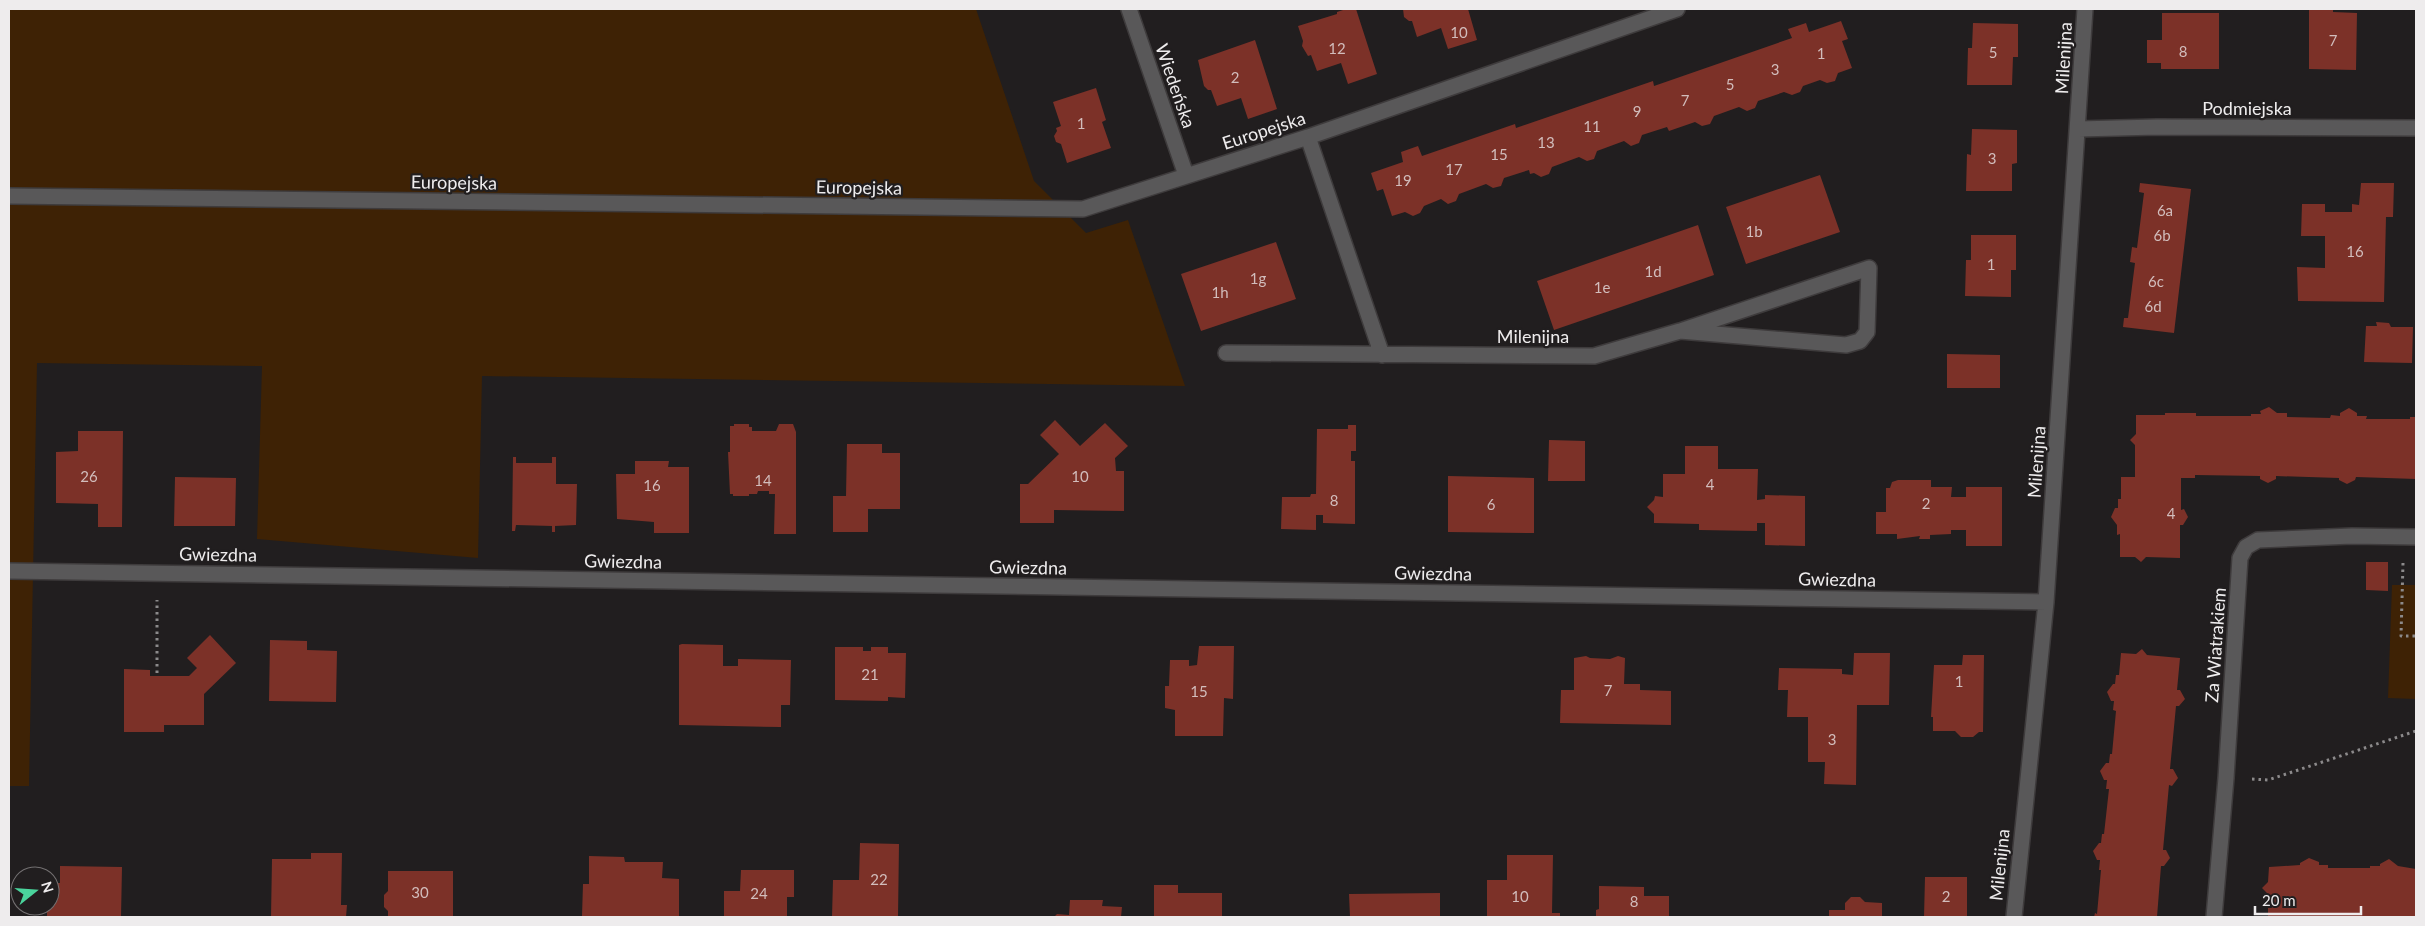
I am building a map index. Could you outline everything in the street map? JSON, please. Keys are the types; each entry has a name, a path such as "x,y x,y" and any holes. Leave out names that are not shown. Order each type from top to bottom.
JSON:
{"street":[{"name":"Wiedeńska","path":"1129,9 1186,175"},
{"name":"Europejska","path":"9,196 1083,209 1308,137 1677,9"},
{"name":"Milenijna","path":"2014,917 2046,602 2085,9"},
{"name":"Podmiejska","path":"2078,129 2416,128"},
{"path":"1308,137 1382,355"},
{"name":"Milenijna","path":"1226,352 1594,356 1680,331 1869,268 1867,332 1860,341 1846,346 1680,331"},
{"name":"Za Wiatrakiem","path":"2214,917 2226,778 2240,558 2246,547 2258,540 2352,536 2410,537"},
{"name":"Gwiezdna","path":"9,571 2046,602"}],"path":[{"path":"2410,537 2401,636 2416,636"},
{"path":"157,600 157,673"},
{"path":"2226,778 2268,780 2416,731"}],"shaded area":[{"path":"9,9 976,9 1034,181 1086,233 1128,220 1185,386 482,376 478,558 257,539 262,366 37,363 29,786 9,786"},
{"path":"2392,585 2416,585 2416,699 2388,698"}],"building":[{"path":"1346,9 1356,9 1377,74 1348,84 1341,63 1317,71 1311,55 1308,56 1302,46 1303,41 1298,26 1337,14 1337,12"},
{"path":"1403,9 1468,9 1477,40 1448,49 1441,28 1417,37 1412,21 1404,17"},
{"path":"2309,9 2333,9 2333,12 2357,13 2356,70 2309,69"},
{"path":"2162,13 2219,13 2219,69 2161,69 2161,63 2147,63 2147,40 2162,40"},
{"path":"1841,21 1848,39 1842,41 1852,68 1838,73 1835,81 1827,83 1820,80 1803,86 1800,92 1792,95 1784,92 1758,101 1755,108 1747,111 1739,107 1714,116 1710,124 1702,126 1695,122 1669,131 1667,127 1642,135 1639,143 1631,146 1624,141 1597,151 1594,159 1587,161 1579,157 1552,167 1549,174 1541,177 1534,173 1530,174 1529,170 1504,178 1501,186 1493,188 1486,184 1459,194 1456,201 1448,204 1441,199 1424,206 1420,213 1413,216 1405,212 1392,216 1383,189 1377,191 1371,173 1403,162 1401,152 1418,146 1422,156 1515,124 1516,128 1653,81 1654,86 1792,38 1788,29 1806,23 1809,32"},
{"path":"1973,23 2018,24 2018,57 2013,57 2012,85 1967,85 1968,48 1972,48"},
{"path":"1255,40 1277,109 1248,119 1241,98 1217,106 1211,90 1204,86 1198,60"},
{"path":"1096,88 1106,120 1102,122 1111,148 1067,163 1061,144 1056,142 1054,136 1057,131 1056,128 1061,126 1053,102"},
{"path":"1972,129 2017,130 2017,163 2012,164 2012,191 1966,191 1967,154 1971,155"},
{"path":"1820,175 1840,232 1746,264 1726,207"},
{"path":"2140,183 2191,189 2174,333 2123,327 2124,318 2128,318 2135,263 2130,262 2132,247 2137,248 2144,193 2139,192"},
{"path":"2361,183 2394,183 2393,217 2386,217 2384,302 2298,301 2297,267 2325,268 2325,236 2301,236 2302,204 2325,204 2325,212 2352,212 2352,204 2359,205"},
{"path":"1698,225 1714,275 1554,330 1537,281"},
{"path":"1971,235 2016,235 2016,270 2011,270 2011,297 1965,296 1966,260 1971,260"},
{"path":"1276,242 1296,299 1201,331 1181,274"},
{"path":"2376,322 2389,323 2391,327 2413,327 2412,363 2364,362 2366,326 2377,326"},
{"path":"1947,354 2000,355 2000,388 1947,388"},
{"path":"2269,407 2277,413 2287,413 2287,417 2330,418 2331,415 2340,416 2340,413 2349,408 2357,413 2357,416 2367,416 2366,419 2410,419 2410,417 2416,417 2416,479 2356,477 2355,480 2347,484 2339,480 2339,478 2276,476 2276,479 2268,483 2260,479 2260,476 2195,475 2195,478 2181,478 2181,510 2184,509 2188,517 2183,525 2180,525 2180,558 2146,557 2141,562 2135,557 2120,557 2120,534 2117,535 2117,525 2111,517 2115,508 2118,508 2118,499 2121,499 2121,477 2135,477 2135,445 2130,440 2136,434 2136,415 2196,413 2196,416 2251,416 2251,414 2261,414 2260,411"},
{"path":"1055,420 1080,446 1105,423 1128,446 1115,458 1116,471 1124,471 1124,511 1054,510 1054,523 1020,523 1020,484 1028,484 1059,454 1040,435"},
{"path":"734,424 749,424 749,427 752,427 752,431 776,431 779,424 793,424 796,432 796,534 774,534 775,494 769,494 769,491 758,491 757,494 749,494 749,496 733,496 733,494 730,494 728,452 730,452 730,426 734,426"},
{"path":"1348,425 1356,425 1356,451 1351,451 1351,461 1355,461 1355,524 1323,523 1323,515 1316,515 1316,530 1281,529 1282,497 1310,497 1311,494 1316,494 1317,429 1348,429"},
{"path":"78,431 123,431 122,527 98,527 98,504 56,503 56,452 78,451"},
{"path":"1549,440 1585,441 1585,481 1548,481"},
{"path":"847,444 882,444 882,453 900,453 900,509 868,509 868,532 833,532 833,496 846,496"},
{"path":"1685,446 1718,446 1718,469 1758,469 1757,500 1765,499 1765,495 1805,496 1805,546 1765,545 1765,523 1757,523 1757,531 1699,530 1699,524 1654,523 1654,514 1647,507 1654,500 1655,496 1663,497 1663,474 1685,474"},
{"path":"513,457 516,457 516,463 552,463 552,457 556,457 556,484 577,484 576,525 555,526 555,532 552,532 552,526 516,525 515,531 512,531"},
{"path":"635,461 669,461 668,467 689,467 689,533 654,533 654,522 617,519 616,474 635,474"},
{"path":"1448,476 1534,478 1534,533 1448,532"},
{"path":"175,477 236,478 235,526 174,526"},
{"path":"1898,480 1931,480 1931,487 1952,487 1951,497 1966,497 1966,487 2002,487 2002,546 1966,546 1966,530 1951,530 1951,534 1930,535 1930,539 1919,539 1920,536 1897,539 1897,534 1876,534 1876,512 1886,512 1886,488 1890,488 1892,482"},
{"path":"2366,562 2388,562 2388,591 2366,590"},
{"path":"210,635 236,663 204,694 204,725 164,725 164,732 124,732 124,669 150,670 150,676 189,676 197,668 187,658"},
{"path":"270,640 307,641 307,650 337,651 336,702 269,701"},
{"path":"679,645 723,645 723,666 738,666 738,659 791,660 790,705 781,705 781,727 679,725"},
{"path":"1199,646 1234,646 1233,699 1224,698 1223,736 1175,736 1175,710 1165,708 1165,686 1169,686 1170,660 1189,660 1189,666 1197,665"},
{"path":"835,647 863,647 863,651 871,651 871,647 888,647 888,653 906,653 905,698 888,697 888,701 835,700"},
{"path":"2142,649 2147,655 2180,658 2177,690 2180,690 2185,699 2179,706 2176,706 2170,769 2173,769 2178,778 2172,786 2169,785 2163,850 2166,850 2170,858 2164,866 2161,866 2157,917 2094,917 2095,913 2097,914 2101,870 2099,870 2100,860 2097,860 2093,851 2101,843 2102,834 2104,834 2109,789 2106,789 2107,780 2104,780 2100,771 2106,763 2109,763 2110,754 2112,754 2116,711 2113,710 2114,701 2111,701 2107,692 2115,684 2116,675 2119,675 2121,653 2136,654"},
{"path":"1854,653 1890,653 1889,705 1857,705 1856,785 1824,784 1825,762 1808,762 1808,717 1787,717 1788,690 1778,690 1779,668 1842,669 1842,674 1853,675"},
{"path":"1963,655 1984,655 1983,732 1979,732 1973,737 1961,737 1955,731 1933,731 1933,717 1931,717 1934,665 1962,665"},
{"path":"1586,656 1590,658 1610,659 1618,656 1625,658 1624,684 1640,684 1640,690 1671,691 1671,725 1560,723 1561,690 1574,690 1574,658"},
{"path":"860,843 899,844 898,917 832,917 833,880 859,880"},
{"path":"311,853 342,853 341,905 347,905 346,917 271,917 272,859 311,859"},
{"path":"1507,855 1553,855 1552,913 1560,913 1560,917 1487,917 1487,880 1507,880"},
{"path":"589,856 624,857 625,862 663,862 662,878 679,879 679,917 582,916 583,884 589,884"},
{"path":"2309,858 2319,862 2319,865 2328,865 2328,868 2370,868 2370,866 2380,866 2380,864 2389,859 2398,866 2416,869 2416,917 2268,917 2268,894 2262,888 2268,882 2269,867 2300,865 2300,863"},
{"path":"60,866 122,867 121,917 47,917 60,916"},
{"path":"741,870 794,870 794,897 787,897 787,917 724,917 724,891 740,891"},
{"path":"388,871 453,871 453,917 388,917 388,911 384,907 384,895 388,891"},
{"path":"1925,877 1967,877 1967,917 1924,917"},
{"path":"1154,885 1178,885 1178,893 1222,893 1222,917 1154,917"},
{"path":"1599,886 1644,887 1644,896 1669,896 1669,917 1596,917 1596,910 1599,909"},
{"path":"1440,893 1440,917 1350,917 1349,894"},
{"path":"1851,897 1860,897 1865,902 1882,903 1882,917 1829,917 1829,910 1845,910 1845,903"},
{"path":"1070,900 1103,900 1102,906 1122,907 1121,917 1054,917 1057,914 1069,915"}]}
